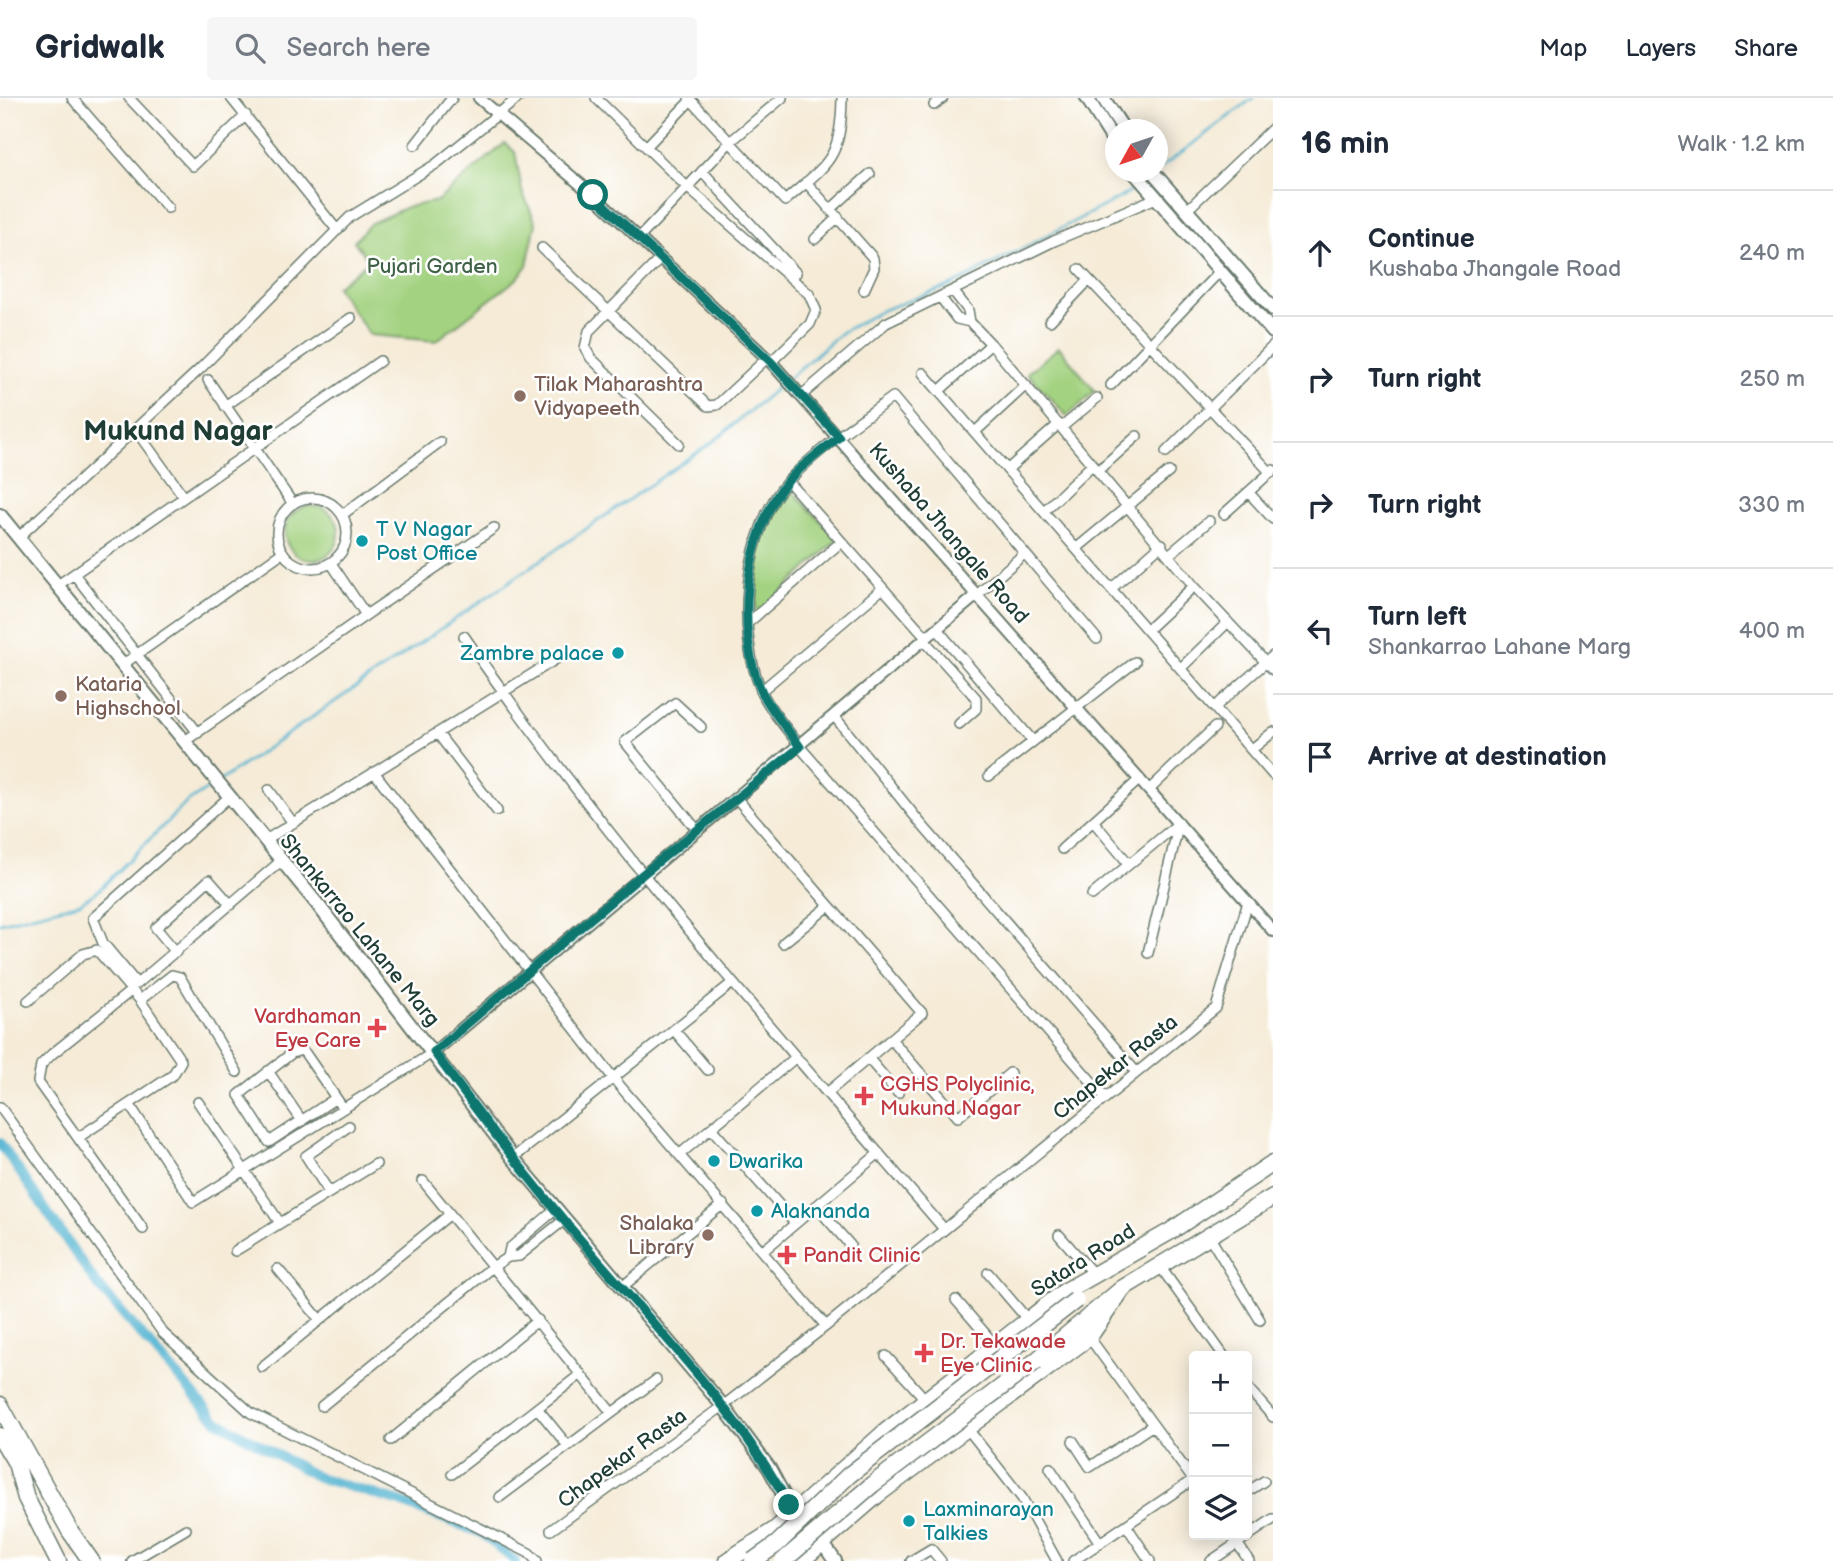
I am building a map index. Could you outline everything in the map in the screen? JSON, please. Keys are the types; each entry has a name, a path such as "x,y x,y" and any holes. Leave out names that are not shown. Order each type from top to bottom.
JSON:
{"highway":[{"name":"Satara Road","path":"727,1561 926,1399 1064,1292 1117,1264 1273,1163"},
{"path":"783,1561 873,1484 1036,1361 1123,1287 1271,1201"},
{"path":"753,1561 777,1544 849,1475 1076,1300 1117,1264"},
{"path":"814,1555 877,1495 1089,1337 1123,1287"},
{"path":"0,1405 84,1561"},
{"path":"2,1443 34,1495 69,1561"},
{"path":"16,1464 26,1498 58,1561"},
{"path":"70,1531 91,1561"}],"main road":[{"path":"1087,98 1105,127"},
{"path":"1103,98 1117,119"},
{"path":"1143,182 1273,332"},
{"path":"1162,182 1273,309"},
{"name":"Shankarrao Lahane Marg","path":"0,515 434,1052 555,1210 723,1406 769,1468 814,1555 835,1561"}],"street":[{"path":"72,98 168,208"},
{"path":"130,98 193,166 246,115"},
{"path":"231,98 337,230"},
{"path":"415,145 452,98"},
{"name":"Kushaba Jhangale Road","path":"479,98 772,362 1273,931"},
{"path":"19,537 252,318 350,217 436,164 517,98"},
{"path":"638,239 730,142 782,98"},
{"path":"646,147 690,99 785,201 834,155 841,135 842,98"},
{"path":"934,105 943,98"},
{"path":"542,248 708,406 717,405 772,362 810,324 816,310 809,294 687,187 603,100"},
{"path":"1187,210 1273,128"},
{"path":"702,171 796,272"},
{"path":"831,209 870,174"},
{"path":"806,182 875,263 864,290"},
{"path":"799,392 886,323 1153,194"},
{"path":"815,239 838,217"},
{"path":"660,259 589,331 585,348 679,444"},
{"path":"1079,269 1209,410 1272,471 1224,514"},
{"path":"1111,385 1220,271"},
{"path":"1050,321 1089,280"},
{"path":"954,292 968,310 970,322 1129,505 1194,586 1271,663 1214,707"},
{"path":"941,298 957,319 970,322"},
{"path":"225,406 351,318"},
{"path":"939,391 990,344"},
{"path":"1166,452 1273,346"},
{"path":"58,585 380,361"},
{"path":"923,373 1273,775"},
{"path":"208,380 293,504"},
{"path":"975,432 1026,385"},
{"path":"1097,639 893,397 839,437 788,481 764,516 750,565 748,649 761,691 800,747 1105,1097"},
{"path":"1008,469 1097,398"},
{"path":"135,429 184,497"},
{"path":"1044,511 1137,436"},
{"path":"342,514 440,442"},
{"path":"1077,548 1169,472"},
{"path":"788,481 976,698 977,708 959,724"},
{"path":"1249,493 1273,519"},
{"path":"306,499 320,499 342,514 347,527 347,541 341,554 331,563 319,568 305,568 292,562 283,552 278,540 278,526 283,513 293,504 306,499"},
{"path":"1170,554 1209,521"},
{"path":"185,741 494,528"},
{"path":"749,622 841,542"},
{"path":"1112,588 1162,544"},
{"path":"122,665 283,552"},
{"path":"129,1104 193,1202 434,1052 643,874 738,800 1024,554"},
{"path":"331,563 366,615"},
{"path":"74,574 198,733"},
{"path":"1148,629 1194,586"},
{"path":"761,691 882,589"},
{"path":"1181,668 1228,622"},
{"path":"937,629 1032,740"},
{"path":"464,636 504,694 731,984 944,1229"},
{"path":"264,841 504,694 561,656"},
{"path":"989,776 1135,662"},
{"path":"698,831 625,742 675,703 701,727"},
{"path":"835,717 922,825 1136,1072"},
{"path":"1149,790 1216,727"},
{"path":"1251,750 1273,732"},
{"path":"438,734 496,811"},
{"path":"374,772 614,1079 826,1326"},
{"path":"1062,849 1140,779"},
{"path":"269,790 293,823"},
{"path":"229,797 93,918 103,943 137,984 281,861"},
{"path":"738,800 922,1013 827,1093"},
{"path":"1093,821 1129,864"},
{"path":"1092,895 1179,823"},
{"path":"1148,953 1179,823"},
{"path":"176,952 156,928 209,880 231,905"},
{"name":"Chapekar Rasta","path":"551,1530 723,1406 826,1326 1216,1008 1248,902"},
{"path":"783,943 829,906"},
{"path":"28,1001 83,954 97,950 140,1000 181,1061 173,1075 79,1137"},
{"path":"140,1000 172,975 180,977 237,1072"},
{"path":"513,1158 731,984"},
{"path":"132,990 41,1065 38,1082 144,1229"},
{"path":"674,1030 708,1070"},
{"path":"891,1039 958,1117 1010,1073"},
{"path":"336,1098 269,1142 239,1095 268,1070 301,1050 336,1098 343,1108"},
{"path":"679,1155 795,1058"},
{"path":"868,1058 898,1093"},
{"path":"268,1070 302,1122"},
{"path":"198,1102 280,1223"},
{"path":"0,1107 163,1333 251,1413 529,1553 537,1561"},
{"path":"329,1192 306,1156 349,1126"},
{"path":"711,1128 795,1223"},
{"path":"763,1251 879,1153"},
{"path":"235,1251 376,1164"},
{"path":"423,1181 491,1268 538,1320 612,1413"},
{"path":"622,1287 723,1204"},
{"path":"816,1206 850,1245"},
{"path":"508,1257 510,1248 555,1210"},
{"path":"262,1367 449,1214"},
{"path":"322,1406 491,1268 508,1257 519,1256 564,1220"},
{"path":"1059,1235 1095,1276"},
{"path":"1209,1236 1259,1321"},
{"path":"1159,1265 1220,1351"},
{"path":"278,1269 320,1320"},
{"path":"988,1273 1028,1320"},
{"path":"956,1300 995,1346"},
{"path":"391,1440 538,1320"},
{"path":"1089,1337 1192,1477"},
{"path":"886,1356 926,1399"},
{"path":"452,1474 581,1374"},
{"path":"500,1497 656,1380"},
{"path":"1252,1394 1273,1417"},
{"path":"537,1408 568,1446"},
{"path":"1073,1441 1090,1467 1153,1425"},
{"path":"967,1427 1022,1498 1057,1561"},
{"path":"1050,1468 1100,1543"},
{"path":"1252,1489 1264,1481"},
{"path":"1073,1561 1189,1483"},
{"path":"1252,1530 1273,1519"},
{"path":"1126,1525 1150,1561"},
{"path":"132,1561 186,1529"},
{"path":"1212,1561 1234,1540"},
{"path":"1236,1540 1249,1561"},
{"path":"911,1561 931,1549 941,1561"}],"green space":[{"name":"Pujari Garden","path":"505,143 515,152 522,191 536,223 527,265 518,278 436,341 370,335 336,287 369,261 354,241 371,223 407,207 437,201"},
{"path":"1059,347 1095,391 1067,416 1027,373"},
{"path":"788,487 838,539 757,615 750,565 766,520"},
{"path":"312,506 331,514 339,533 331,552 312,560 293,552 285,533 293,514"}],"waterway":[{"path":"1168,162 1253,98"},
{"path":"789,378 842,332 883,310 952,285 1123,196 1139,184"},
{"path":"221,780 714,441 784,382"},
{"path":"0,923 80,903 99,890 186,803 215,784"},
{"path":"0,1143 95,1282 216,1420 317,1477 400,1502 482,1533 515,1561"}],"place":[{"name":"Tilak Maharashtra Vidyapeeth","path":"520,396"},
{"name":"T V Nagar Post Office","path":"362,541"},
{"name":"Zambre palace","path":"618,653"},
{"name":"Kataria Highschool","path":"61,696"},
{"name":"Vardhaman Eye Care","path":"377,1028"},
{"name":"CGHS Polyclinic, Mukund Nagar","path":"864,1096"},
{"name":"Dwarika","path":"714,1161"},
{"name":"Alaknanda","path":"757,1211"},
{"name":"Shalaka Library","path":"708,1235"},
{"name":"Pandit Clinic","path":"787,1255"},
{"name":"Dr. Tekawade Eye Clinic","path":"924,1353"},
{"name":"Laxminarayan Talkies","path":"909,1521"}],"district":[{"name":"Mukund Nagar","path":"178,430"}],"route":[{"path":"593,195 771,362 839,437 788,481 764,516 750,565 748,649 761,691 800,747 738,800 643,874 434,1052 555,1210 723,1406 769,1468 789,1505"}]}
